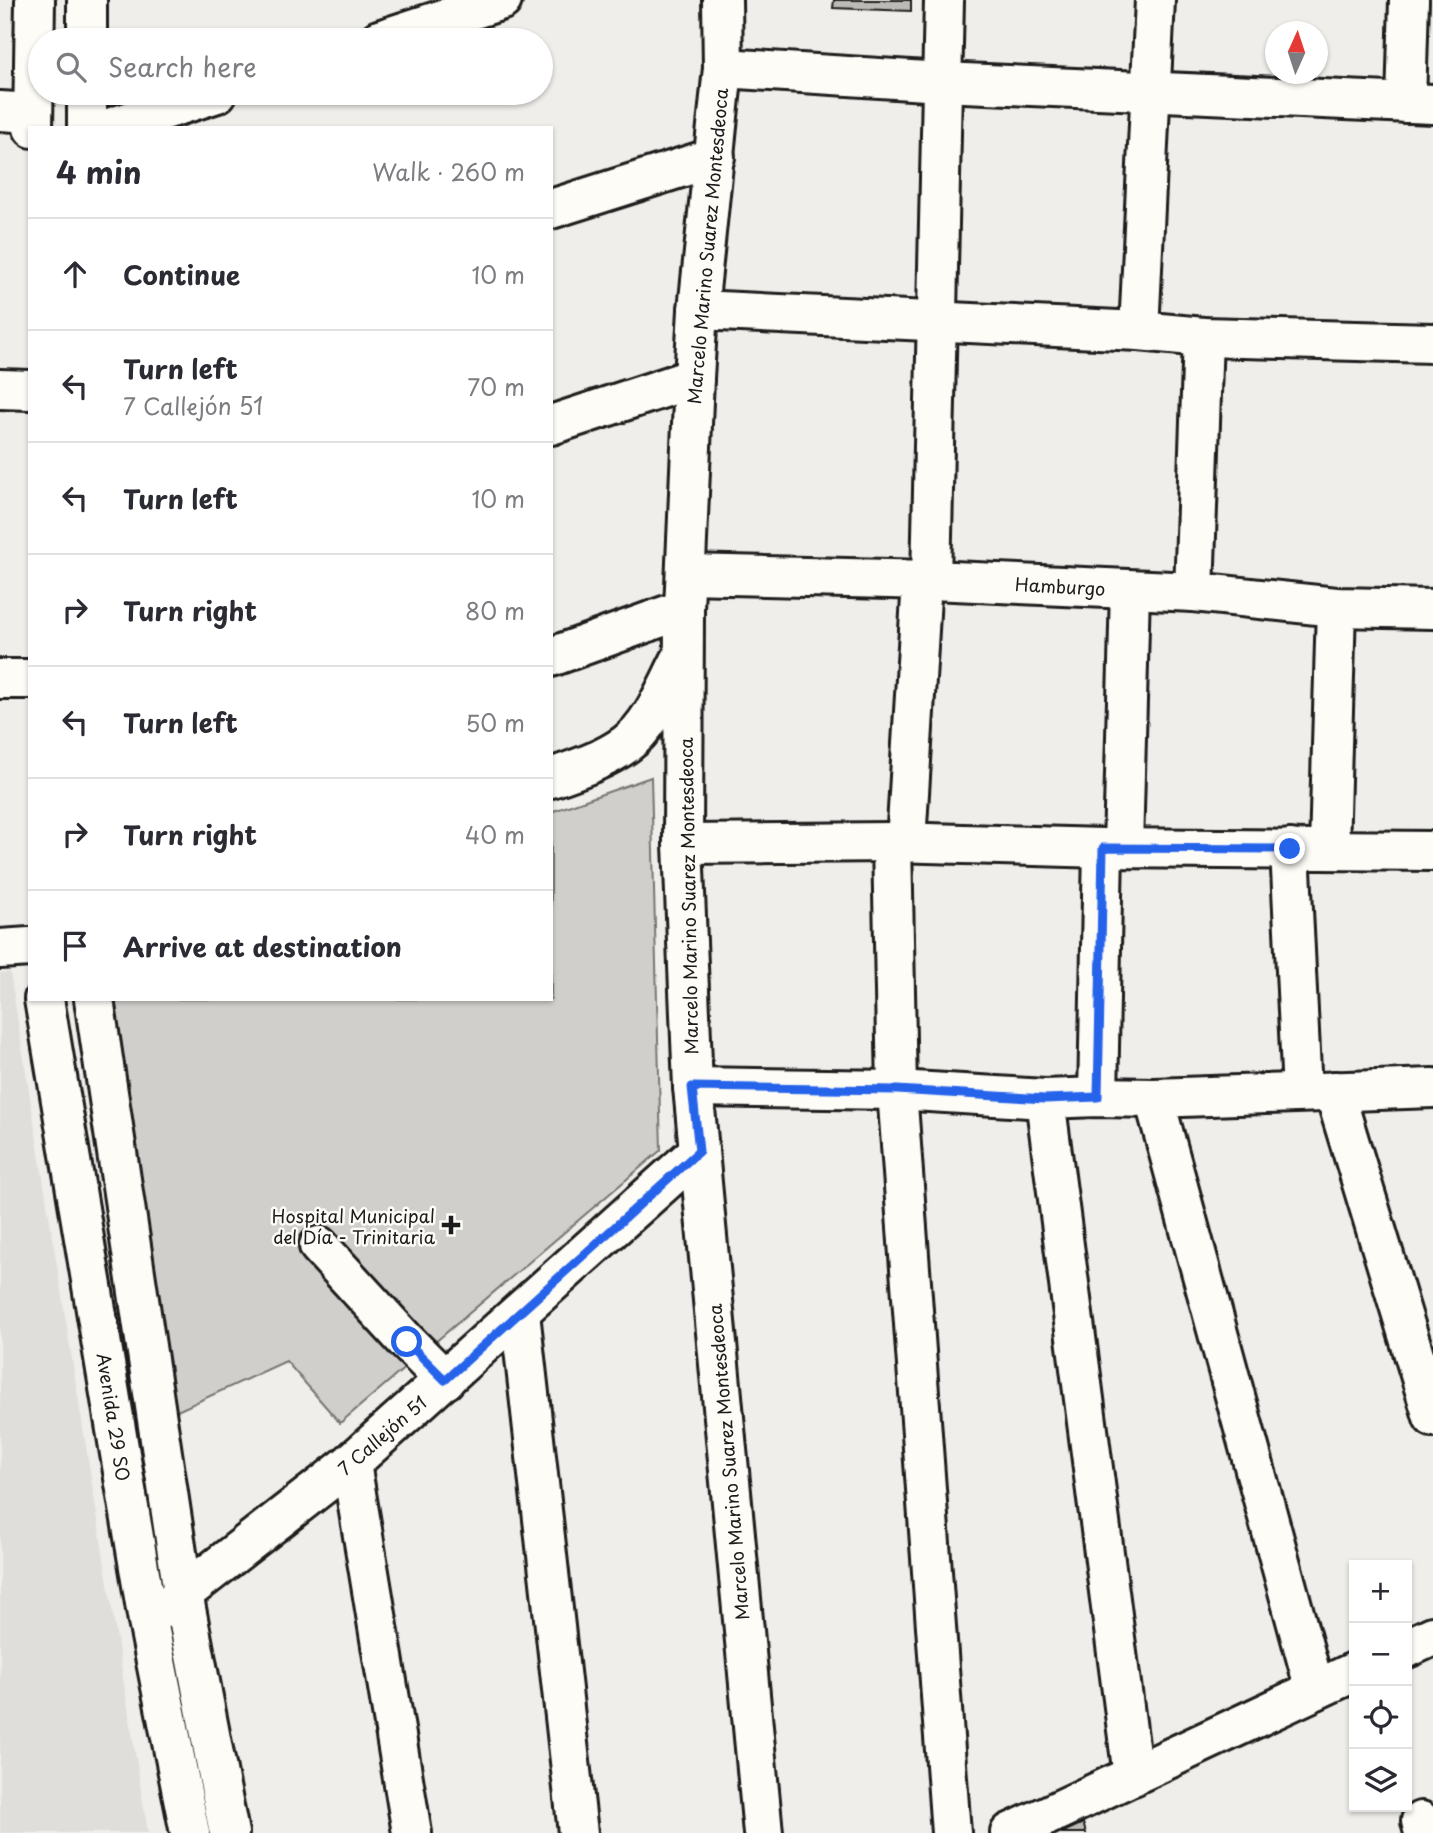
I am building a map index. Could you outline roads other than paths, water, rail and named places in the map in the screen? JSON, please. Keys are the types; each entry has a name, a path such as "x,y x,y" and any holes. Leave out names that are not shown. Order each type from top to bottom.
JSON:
{"street":[{"path":"32,28 35,0"},
{"path":"87,0 87,28"},
{"path":"416,28 502,0"},
{"name":"Marcelo Marino Suarez Montesdeoca","path":"722,0 723,68 698,310 694,378 685,592 683,844 692,1087 764,1833"},
{"path":"944,0 937,323 926,580 899,842 897,1090 951,1833"},
{"path":"1139,331 1155,0"},
{"path":"723,68 942,82 1420,104 1409,0"},
{"path":"22,117 28,63"},
{"path":"87,105 87,126"},
{"path":"115,126 180,105"},
{"path":"553,208 715,157"},
{"path":"698,310 1139,331 1203,337 1433,343"},
{"path":"1194,592 1203,337"},
{"path":"553,424 694,378"},
{"path":"0,389 28,390"},
{"name":"Hamburgo","path":"553,656 685,592 926,580 1194,592 1336,607 1433,609"},
{"path":"1098,1097 1130,590"},
{"path":"1329,849 1336,607"},
{"path":"553,777 590,765 628,743 654,713 684,653"},
{"path":"0,679 28,679"},
{"path":"683,844 899,842 1113,848 1433,851"},
{"path":"1290,849 1318,1091 1433,1417"},
{"path":"0,949 28,947"},
{"name":"Avenida 29 SO","path":"44,1001 148,1621 190,1833"},
{"path":"94,1001 183,1594 229,1833"},
{"path":"692,1087 897,1090 1045,1099 1433,1088"},
{"path":"1154,1098 1315,1690"},
{"path":"1045,1099 1133,1776"},
{"name":"7 Callejón 51","path":"148,1621 351,1463 699,1151"},
{"path":"319,1246 445,1380"},
{"path":"520,1313 578,1833"},
{"path":"351,1463 412,1833"},
{"path":"1412,1646 1433,1636"},
{"path":"1010,1833 1349,1674"}],"place":[{"name":"Hospital Municipal del Día - Trinitaria","path":"451,1225"}]}
